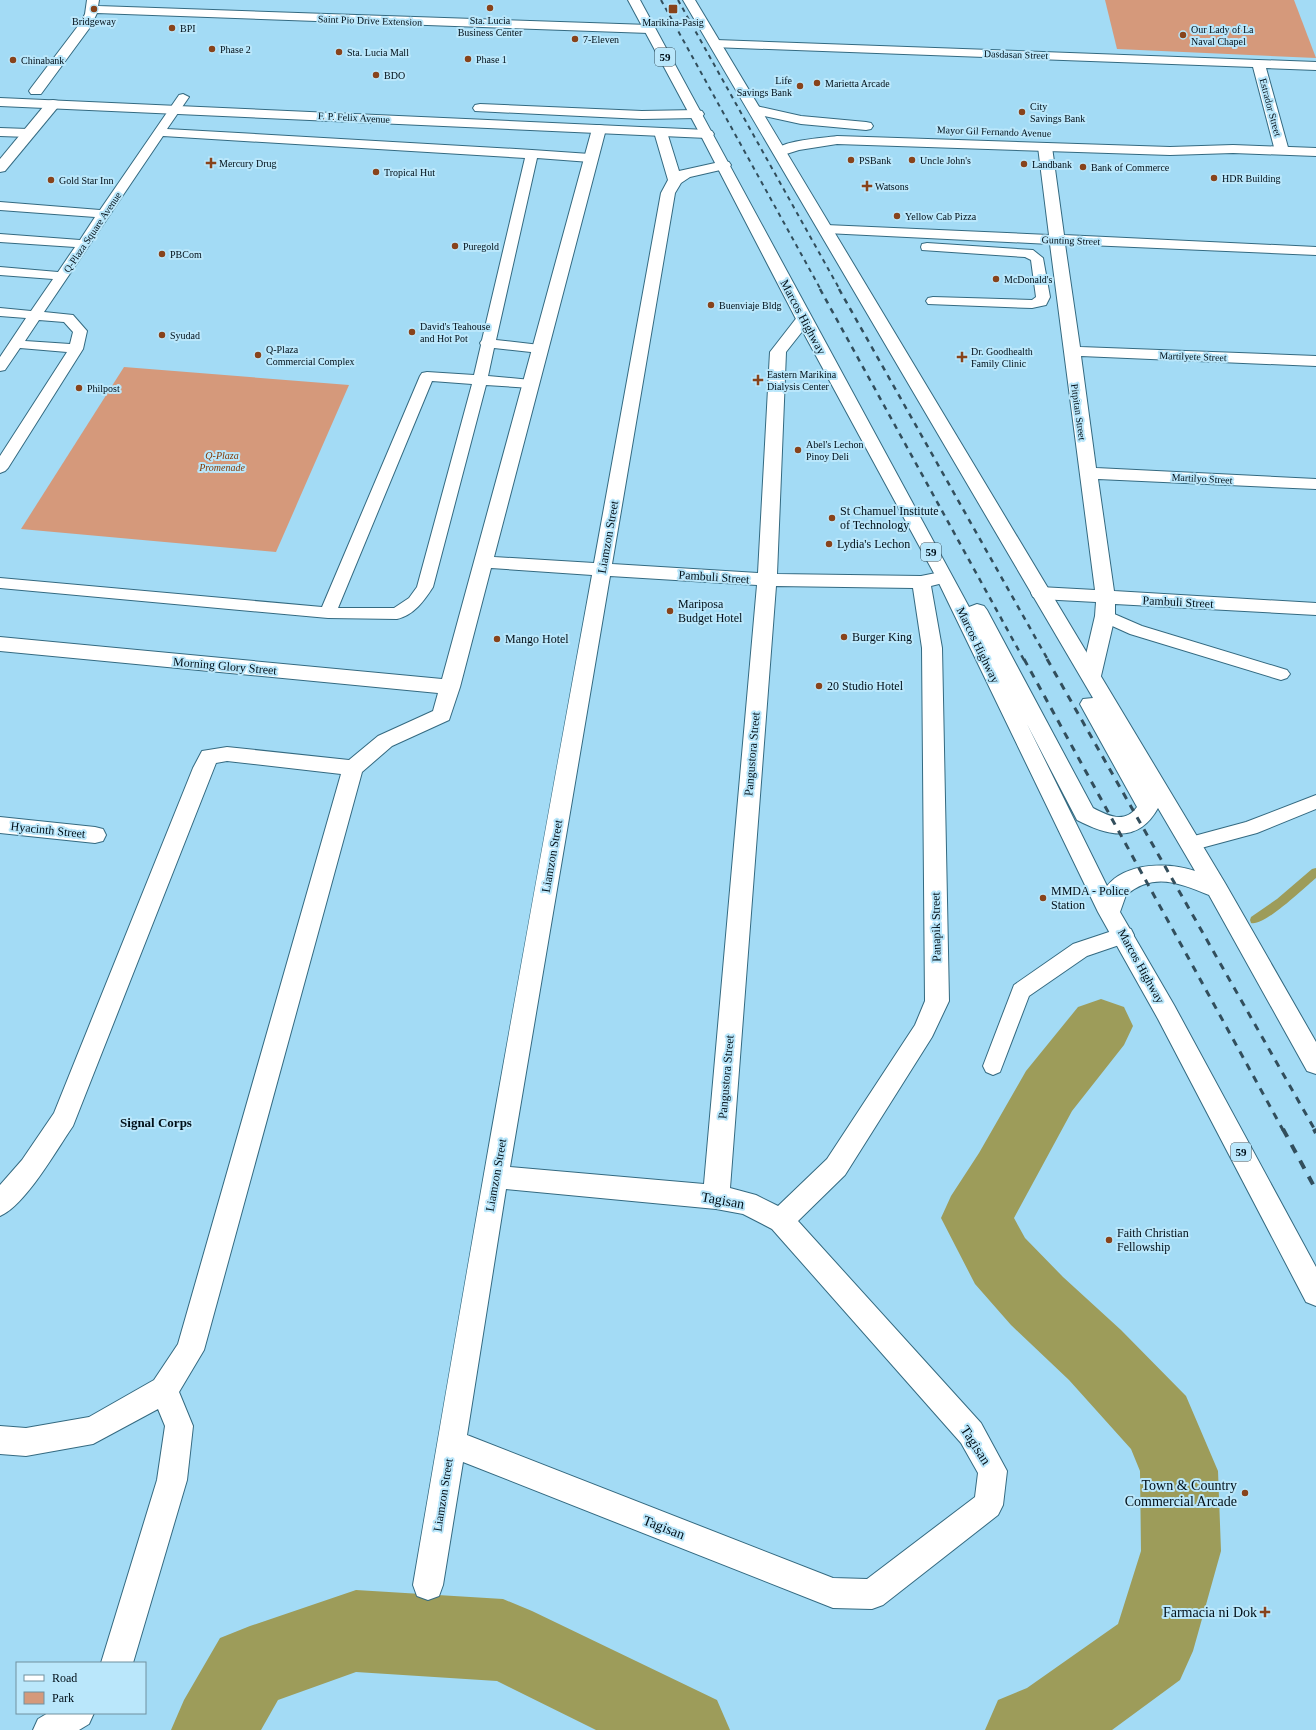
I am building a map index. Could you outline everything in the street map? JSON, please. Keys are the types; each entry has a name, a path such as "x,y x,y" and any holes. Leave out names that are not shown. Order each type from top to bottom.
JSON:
{"street":[{"name":"Marcos Highway","path":"634,0 724,165 804,319 945,577 1109,912 1124,935 1166,1012 1316,1293"},
{"path":"689,0 756,110 1040,593 1217,889 1316,1064"},
{"name":"Saint Pio Drive Extension","path":"92,5 649,28"},
{"path":"36,91 87,23 92,5"},
{"name":"Dasdasan Street","path":"716,44 750,44 1316,66"},
{"name":"Estrador Street","path":"1259,64 1282,151"},
{"path":"0,90 127,95"},
{"path":"165,96 199,98"},
{"name":"F. P. Felix Avenue","path":"0,102 707,134"},
{"path":"0,168 53,104"},
{"path":"468,108 642,115 696,114"},
{"path":"756,110 824,123 877,126"},
{"path":"642,115 652,117 658,122 655,132 675,180 685,174 724,165"},
{"path":"0,1440 26,1442 93,1430 164,1390 190,1350 353,768 385,741 442,715 599,129"},
{"name":"Mayor Gil Fernando Avenue","path":"780,152 803,145 837,140 1044,140 1170,151 1233,149 1316,152"},
{"name":"Pitpitan Street","path":"1044,140 1105,607 1091,676"},
{"name":"Liamzon Street","path":"428,1585 495,1177 603,570 663,220 668,192 675,180"},
{"name":"Gunting Street","path":"826,229 1316,250"},
{"name":"Pangustora Street","path":"716,1197 767,580 778,352 804,319"},
{"name":"Martilyete Street","path":"1071,351 1316,361"},
{"name":"Martilyo Street","path":"1088,473 1316,484"},
{"name":"Pambuli Street","path":"484,562 767,580 921,582 945,577"},
{"path":"945,577 971,598 1085,814 1100,823 1117,826 1135,824 1143,817 1148,807 1041,617 1040,593"},
{"name":"Panapik Street","path":"781,1221 836,1167 924,1030 937,1001 932,648 921,582"},
{"name":"Pambuli Street","path":"1040,593 1105,607 1316,609"},
{"name":"Morning Glory Street","path":"0,644 450,687"},
{"path":"0,1204 31,1168 64,1118 200,776 210,756 227,754 353,768"},
{"name":"Hyacinth Street","path":"0,826 95,835"},
{"path":"1109,912 1114,893 1121,886 1134,879 1167,873 1190,878 1217,889"},
{"name":"Tagisan","path":"451,1443 833,1593 872,1594 988,1505 993,1471 971,1433 781,1221 747,1203 716,1197 495,1177"},
{"path":"117,1662 172,1480 179,1426 164,1390"},
{"path":"49,1730 76,1714"}],"lane":[{"name":"Q-Plaza Square Avenue","path":"0,367 161,132 183,97"},
{"path":"0,132 28,133"},
{"path":"161,132 590,158"},
{"path":"0,583 328,613 397,614 415,602 425,587 480,380 487,343 532,154"},
{"path":"0,206 104,214"},
{"path":"0,238 84,244"},
{"path":"927,248 1028,253 1037,258 1042,297 1041,302 1032,304 933,301"},
{"path":"0,271 63,276"},
{"path":"0,312 68,318 80,331 76,349 0,468"},
{"path":"487,343 540,349"},
{"path":"16,344 76,349"},
{"path":"328,613 427,376 531,384"},
{"path":"1105,607 1136,630 1281,674"},
{"path":"1190,844 1250,828 1316,802"},
{"path":"994,1066 1021,991 1080,950 1124,935"}],"green space":[{"path":"1105,0 1294,0 1316,58 1117,49"},
{"name":"Q-Plaza Promenade","path":"124,367 349,385 276,552 21,529"}],"waterway":[{"path":"1255,920 1281,902 1316,872"},
{"path":"1028,1730 1047,1725 1151,1651 1181,1551 1179,1471 1159,1423 1095,1355 1037,1301 1000,1261 976,1218 1003,1175 1049,1091 1101,1026"},
{"path":"214,1730 250,1668 356,1631 503,1640 687,1730"}],"railway":[{"path":"661,0 821,290"},
{"path":"678,0 840,290"},
{"path":"820,289 1024,660"},
{"path":"839,289 1048,660"},
{"path":"1024,659 1283,1130"},
{"path":"1047,659 1315,1130"},
{"path":"1283,1129 1316,1190"},
{"path":"1314,1129 1316,1133"}],"place":[{"name":"Sta. Lucia Business Center","path":"490,8"},
{"name":"Bridgeway","path":"94,9"},
{"name":"Marikina-Pasig","path":"673,9"},
{"name":"BPI","path":"172,28"},
{"name":"Our Lady of La Naval Chapel","path":"1183,35"},
{"name":"7-Eleven","path":"575,39"},
{"name":"Phase 2","path":"212,49"},
{"name":"Sta. Lucia Mall","path":"339,52"},
{"name":"Phase 1","path":"468,59"},
{"name":"Chinabank","path":"13,60"},
{"name":"BDO","path":"376,75"},
{"name":"Marietta Arcade","path":"817,83"},
{"name":"Life Savings Bank","path":"800,86"},
{"name":"City Savings Bank","path":"1022,112"},
{"name":"PSBank","path":"851,160"},
{"name":"Uncle John's","path":"912,160"},
{"name":"Mercury Drug","path":"211,163"},
{"name":"Landbank","path":"1024,164"},
{"name":"Bank of Commerce","path":"1083,167"},
{"name":"Tropical Hut","path":"376,172"},
{"name":"HDR Building","path":"1214,178"},
{"name":"Gold Star Inn","path":"51,180"},
{"name":"Watsons","path":"867,186"},
{"name":"Yellow Cab Pizza","path":"897,216"},
{"name":"Puregold","path":"455,246"},
{"name":"PBCom","path":"162,254"},
{"name":"McDonald's","path":"996,279"},
{"name":"Buenviaje Bldg","path":"711,305"},
{"name":"David's Teahouse and Hot Pot","path":"412,332"},
{"name":"Syudad","path":"162,335"},
{"name":"Q-Plaza Commercial Complex","path":"258,355"},
{"name":"Dr. Goodhealth Family Clinic","path":"962,357"},
{"name":"Eastern Marikina Dialysis Center","path":"758,380"},
{"name":"Philpost","path":"79,388"},
{"name":"Abel's Lechon Pinoy Deli","path":"798,450"},
{"name":"St Chamuel Institute of Technology","path":"832,518"},
{"name":"Lydia's Lechon","path":"829,544"},
{"name":"Mariposa Budget Hotel","path":"670,611"},
{"name":"Burger King","path":"844,637"},
{"name":"Mango Hotel","path":"497,639"},
{"name":"20 Studio Hotel","path":"819,686"},
{"name":"MMDA - Police Station","path":"1043,898"},
{"name":"Faith Christian Fellowship","path":"1109,1240"},
{"name":"Town & Country Commercial Arcade","path":"1245,1493"},
{"name":"Farmacia ni Dok","path":"1265,1612"}],"district":[{"name":"Signal Corps","path":"156,1122"}]}
